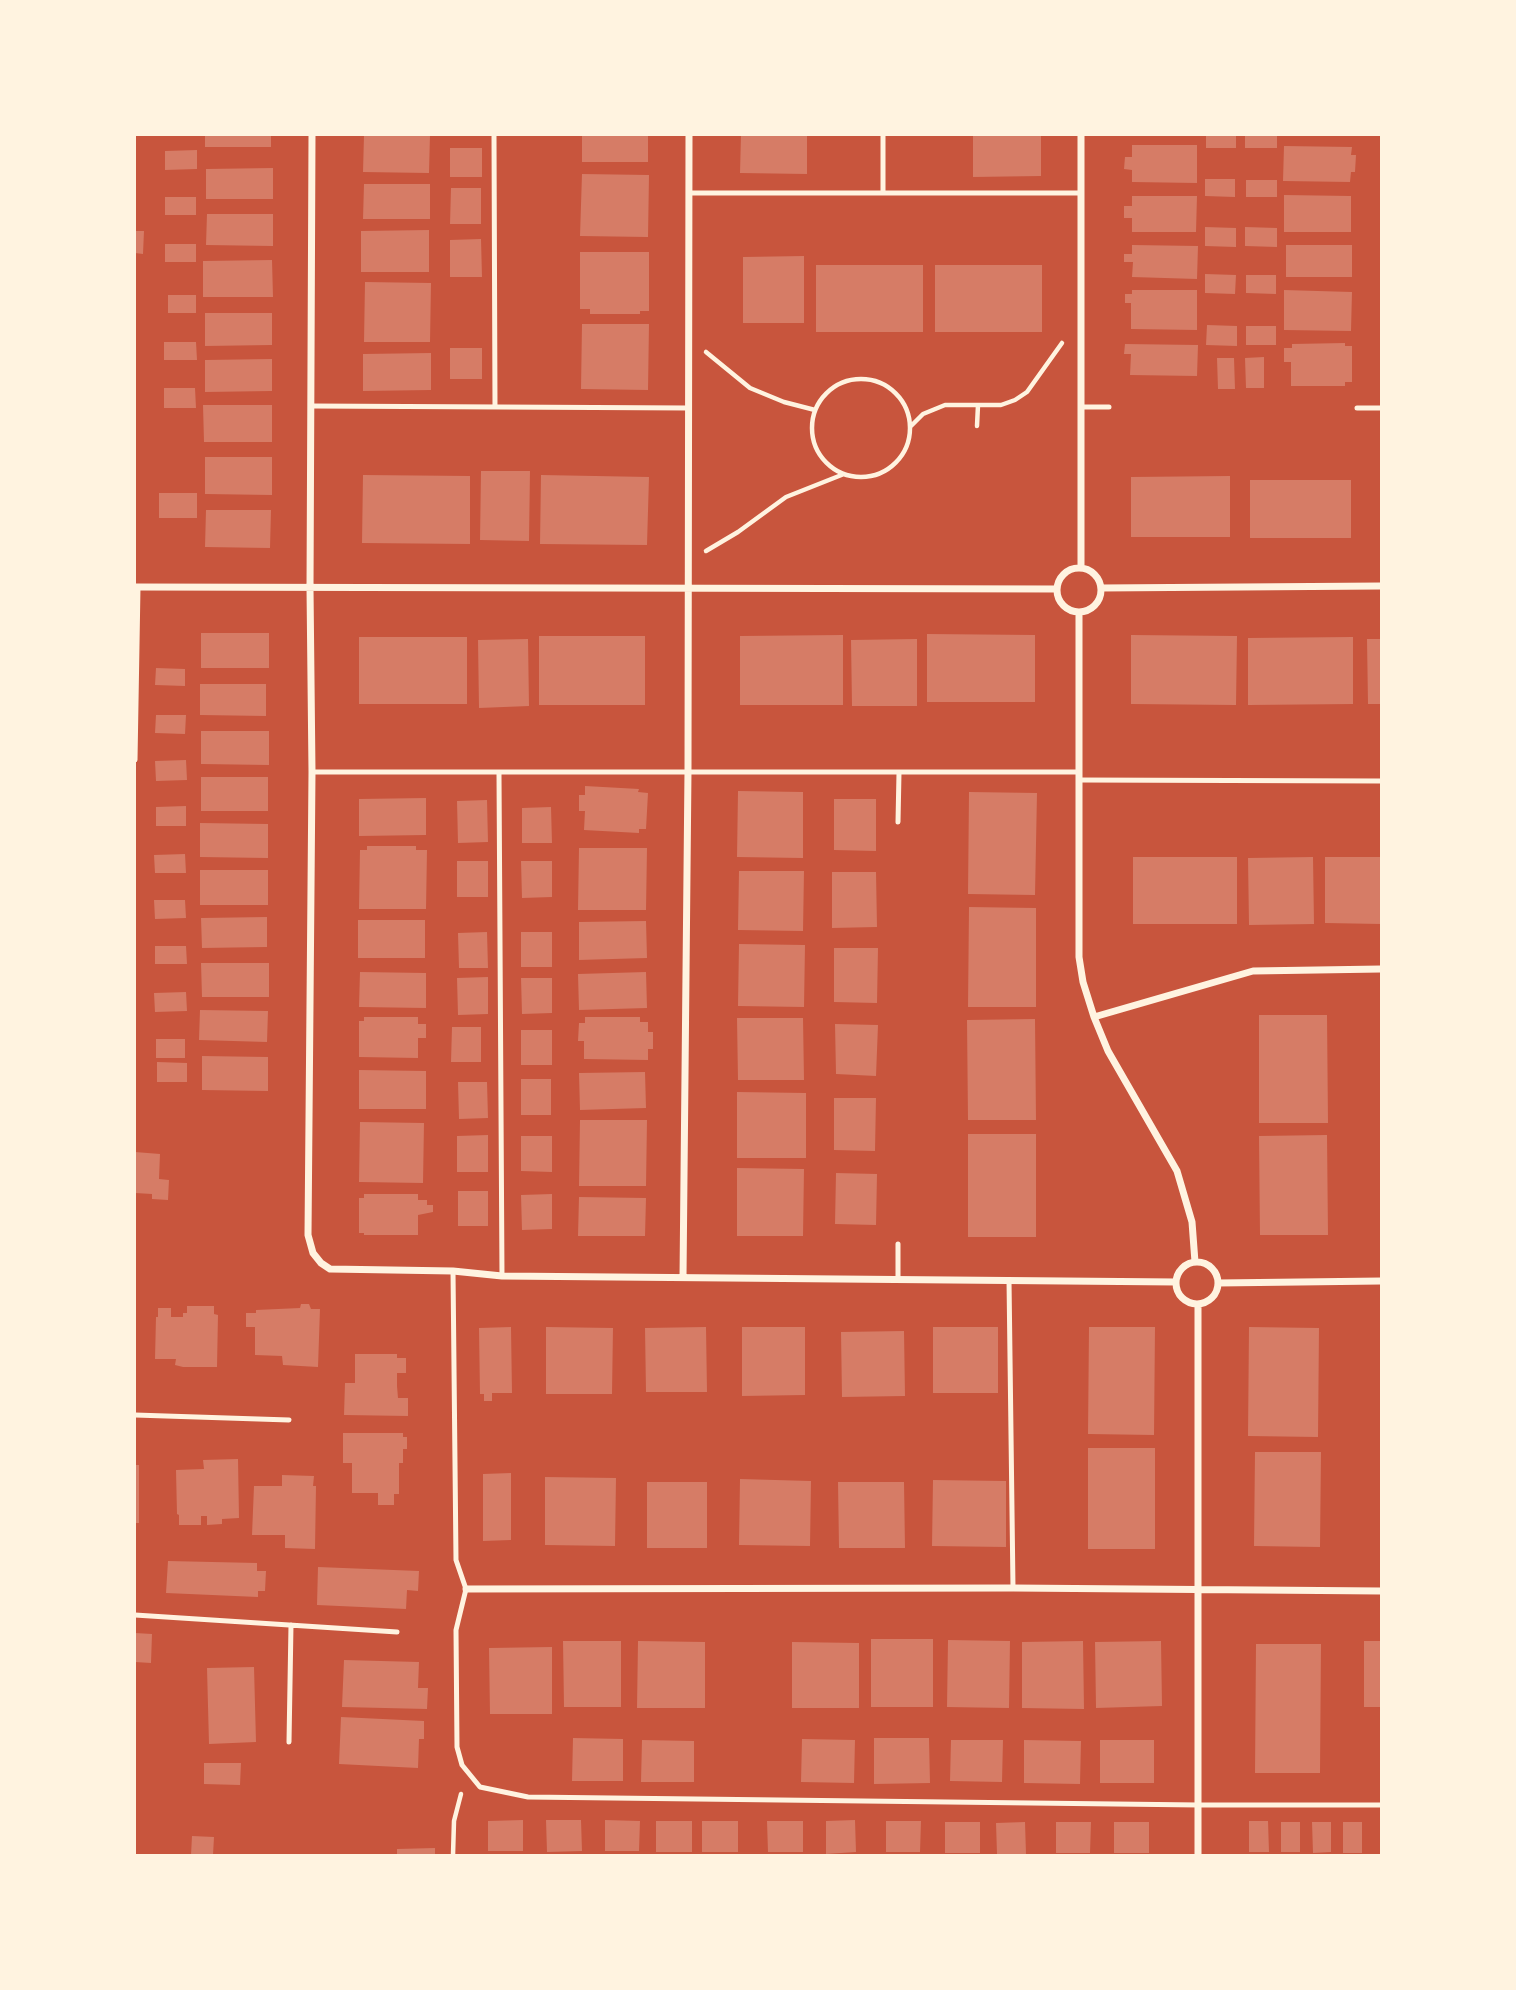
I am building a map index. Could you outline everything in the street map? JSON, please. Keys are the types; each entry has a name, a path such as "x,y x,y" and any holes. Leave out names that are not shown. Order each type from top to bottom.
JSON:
{"street":[{"path":"312,135 312,772 308,1235 313,1253 330,1269 453,1271 502,1276 1177,1282"},
{"path":"683,1278 688,771 689,135"},
{"path":"1081,135 1081,568"},
{"path":"1081,568 1098,577 1101,588 1100,599 1095,605 1080,612 1063,605 1057,589 1064,573 1081,568"},
{"path":"1101,588 1381,586"},
{"path":"136,587 1057,589"},
{"path":"1080,612 1080,957 1083,982 1108,1051 1177,1171 1192,1222 1195,1262"},
{"path":"1094,1017 1253,971 1381,969"},
{"path":"1195,1262 1209,1265 1217,1276 1218,1283 1213,1296 1198,1304 1183,1298 1177,1282 1182,1268 1195,1262"},
{"path":"1218,1283 1381,1281"},
{"path":"1198,1304 1198,1855"},
{"path":"466,1590 1013,1588 1381,1591"}],"lane":[{"path":"494,135 495,407"},
{"path":"883,135 883,193"},
{"path":"689,192 1081,192"},
{"path":"312,406 688,408"},
{"path":"1081,407 1110,407"},
{"path":"1357,408 1381,408"},
{"path":"135,760 136,587"},
{"path":"312,772 499,774 688,771 1381,781"},
{"path":"898,822 899,773"},
{"path":"499,774 502,1276"},
{"path":"898,1244 898,1279"},
{"path":"453,1271 456,1560 466,1590 456,1630 457,1747 462,1765 480,1787 528,1797 1381,1805"},
{"path":"1009,1280 1013,1588"},
{"path":"135,1415 289,1420"},
{"path":"135,1615 397,1632"},
{"path":"289,1742 290,1625"}],"path":[{"path":"910,428 923,414 945,405 1000,405 1015,400 1027,392 1081,317"},
{"path":"688,337 750,388 784,402 815,410"},
{"path":"855,379 870,379 885,384 897,394 906,407 910,428 904,452 895,464 882,473 867,477 844,474 824,462 815,449 811,434 815,410 827,391 839,383 855,379"},
{"path":"977,426 978,405"},
{"path":"687,562 738,532 786,497 844,474"},
{"path":"453,1855 454,1821 463,1787 470,1773"}],"building":[{"path":"205,135 271,135 271,147 205,147"},
{"path":"364,135 430,135 429,173 363,172"},
{"path":"582,135 648,135 648,162 582,162"},
{"path":"741,135 807,135 807,174 740,173"},
{"path":"973,135 1041,135 1041,176 973,177"},
{"path":"1206,135 1236,135 1236,148 1206,148"},
{"path":"1245,135 1277,135 1277,148 1245,148"},
{"path":"1132,145 1197,145 1197,183 1132,182 1132,170 1124,169 1125,157 1132,157"},
{"path":"1284,146 1352,147 1351,155 1356,155 1355,172 1351,172 1350,182 1283,181"},
{"path":"450,148 482,148 482,177 450,177"},
{"path":"197,150 197,169 165,170 165,151"},
{"path":"273,168 273,199 206,199 206,169"},
{"path":"582,174 649,175 648,237 580,236"},
{"path":"1205,179 1235,179 1235,197 1205,196"},
{"path":"1246,180 1277,180 1277,197 1246,197"},
{"path":"364,184 430,184 430,219 363,219"},
{"path":"451,188 481,188 481,224 450,224"},
{"path":"1284,195 1351,196 1351,232 1284,232"},
{"path":"1132,196 1197,196 1196,232 1132,232 1132,218 1124,218 1124,206 1132,206"},
{"path":"165,197 196,197 196,215 165,215"},
{"path":"207,214 273,214 273,246 206,245"},
{"path":"1205,227 1236,228 1236,247 1205,246"},
{"path":"1245,227 1277,228 1277,247 1245,246"},
{"path":"429,230 429,272 361,272 361,231"},
{"path":"135,231 144,231 143,254 135,253"},
{"path":"481,239 482,277 450,277 450,240"},
{"path":"165,244 196,244 196,262 165,262"},
{"path":"1132,245 1198,246 1197,279 1132,277 1133,262 1124,262 1124,254 1132,254"},
{"path":"1286,245 1352,245 1352,277 1286,277"},
{"path":"580,252 649,252 649,311 640,311 640,314 590,314 590,309 580,309"},
{"path":"804,256 804,323 743,323 743,257"},
{"path":"272,260 273,297 203,297 203,261"},
{"path":"816,265 923,265 923,332 816,332"},
{"path":"935,265 1042,265 1042,332 935,332"},
{"path":"1205,274 1236,275 1235,294 1205,293"},
{"path":"1246,275 1276,275 1276,294 1246,293"},
{"path":"365,282 431,283 430,342 364,342"},
{"path":"1132,290 1197,290 1197,330 1131,329 1131,303 1125,303 1125,294 1132,294"},
{"path":"1284,290 1352,292 1351,331 1284,330"},
{"path":"168,295 196,295 196,313 168,313"},
{"path":"205,313 272,313 272,345 205,346"},
{"path":"582,324 649,324 648,390 581,389"},
{"path":"1207,325 1237,326 1237,346 1206,345"},
{"path":"1246,326 1276,326 1276,345 1246,345"},
{"path":"164,342 196,342 197,360 164,360"},
{"path":"1345,343 1345,346 1352,346 1352,382 1345,382 1345,386 1291,386 1291,362 1284,362 1284,348 1292,348 1292,344"},
{"path":"1125,344 1198,345 1197,376 1130,375 1131,354 1124,354"},
{"path":"450,348 482,348 482,379 450,379"},
{"path":"431,353 431,390 363,391 363,354"},
{"path":"1264,357 1264,388 1246,388 1245,358"},
{"path":"1217,358 1234,358 1235,389 1218,389"},
{"path":"272,359 272,391 205,392 205,360"},
{"path":"164,388 195,388 196,408 164,408"},
{"path":"203,405 272,405 272,442 204,442"},
{"path":"205,457 272,457 272,495 205,494"},
{"path":"481,471 530,471 529,541 480,540"},
{"path":"363,475 470,476 470,544 362,543"},
{"path":"541,475 649,477 647,545 540,544"},
{"path":"1230,476 1230,537 1131,537 1131,477"},
{"path":"1250,480 1351,480 1351,538 1250,538"},
{"path":"159,493 197,493 197,518 159,518"},
{"path":"206,510 271,510 270,548 205,547"},
{"path":"201,633 269,633 269,668 201,668"},
{"path":"927,634 1035,635 1035,702 927,702"},
{"path":"843,635 843,705 740,705 740,636"},
{"path":"1131,635 1237,636 1236,705 1131,704"},
{"path":"539,636 645,636 645,705 539,705"},
{"path":"359,637 467,637 467,704 359,704"},
{"path":"1353,637 1353,704 1248,705 1248,638"},
{"path":"528,639 529,706 479,708 478,640"},
{"path":"917,639 917,706 852,706 851,640"},
{"path":"1367,639 1381,639 1381,704 1368,704"},
{"path":"156,668 185,669 185,686 155,685"},
{"path":"200,684 266,684 266,716 200,715"},
{"path":"156,715 186,715 185,734 155,733"},
{"path":"201,731 269,731 269,765 201,764"},
{"path":"186,760 187,780 156,781 155,761"},
{"path":"201,777 268,777 268,811 201,811"},
{"path":"585,786 639,789 638,792 648,793 646,829 639,829 639,833 584,830 585,811 579,811 579,795 585,795"},
{"path":"738,791 803,792 803,858 737,857"},
{"path":"969,792 1037,793 1035,895 968,894"},
{"path":"426,798 426,835 359,836 359,799"},
{"path":"834,799 876,799 876,851 834,850"},
{"path":"487,800 488,842 458,843 457,801"},
{"path":"186,806 186,826 156,826 156,807"},
{"path":"551,807 552,843 522,843 522,808"},
{"path":"200,823 268,824 268,858 200,857"},
{"path":"367,846 416,846 416,850 427,850 426,909 359,909 360,850 367,850"},
{"path":"579,848 647,848 646,910 578,910"},
{"path":"185,854 186,873 155,873 154,855"},
{"path":"1133,857 1237,857 1237,924 1133,924"},
{"path":"1313,857 1314,924 1249,925 1248,858"},
{"path":"1325,857 1381,857 1381,924 1325,923"},
{"path":"457,861 488,861 488,897 457,897"},
{"path":"521,861 552,861 552,897 522,898"},
{"path":"200,870 268,870 268,905 200,905"},
{"path":"739,871 804,871 803,931 738,930"},
{"path":"832,872 876,872 877,927 832,928"},
{"path":"154,900 185,900 186,918 155,919"},
{"path":"969,907 1036,908 1036,1007 968,1007"},
{"path":"267,917 267,947 202,948 201,918"},
{"path":"358,920 425,920 425,958 358,958"},
{"path":"646,921 647,958 579,960 579,922"},
{"path":"487,932 488,968 459,968 458,933"},
{"path":"521,932 552,932 552,967 521,967"},
{"path":"739,944 805,945 804,1007 738,1006"},
{"path":"155,946 186,946 187,964 155,964"},
{"path":"834,948 878,948 877,1003 834,1002"},
{"path":"201,963 269,963 269,997 202,997"},
{"path":"360,972 426,973 426,1008 359,1007"},
{"path":"646,972 647,1008 579,1010 578,974"},
{"path":"488,977 488,1014 458,1015 457,978"},
{"path":"521,978 552,978 552,1013 522,1014"},
{"path":"186,992 187,1011 155,1012 154,993"},
{"path":"200,1010 268,1011 267,1042 199,1040"},
{"path":"1259,1015 1327,1015 1328,1123 1259,1123"},
{"path":"364,1017 418,1017 418,1024 426,1024 426,1038 418,1038 418,1058 359,1057 359,1021 364,1021"},
{"path":"585,1017 640,1017 640,1022 648,1022 648,1032 653,1032 653,1049 648,1049 648,1060 584,1059 584,1041 578,1041 579,1023 585,1023"},
{"path":"737,1018 803,1018 804,1080 738,1080"},
{"path":"1035,1019 1036,1120 968,1120 967,1020"},
{"path":"835,1024 878,1025 876,1076 836,1074"},
{"path":"452,1027 481,1027 481,1062 451,1062"},
{"path":"521,1030 552,1030 552,1065 521,1065"},
{"path":"156,1039 185,1039 185,1058 156,1058"},
{"path":"202,1056 268,1057 268,1091 202,1090"},
{"path":"157,1062 187,1063 187,1082 157,1082"},
{"path":"359,1070 426,1071 426,1109 359,1109"},
{"path":"645,1072 646,1108 580,1110 579,1073"},
{"path":"521,1079 551,1079 551,1115 521,1115"},
{"path":"458,1082 487,1082 488,1118 459,1119"},
{"path":"737,1092 806,1093 806,1158 737,1158"},
{"path":"834,1098 876,1098 875,1151 834,1150"},
{"path":"580,1120 647,1120 646,1186 579,1186"},
{"path":"360,1122 424,1123 423,1183 359,1182"},
{"path":"968,1134 1036,1134 1036,1237 968,1237"},
{"path":"488,1135 488,1172 457,1172 457,1136"},
{"path":"1327,1135 1328,1235 1260,1235 1259,1136"},
{"path":"521,1136 552,1136 552,1172 521,1171"},
{"path":"135,1152 160,1154 159,1179 169,1180 168,1200 152,1199 152,1194 135,1193"},
{"path":"737,1168 804,1169 803,1236 737,1236"},
{"path":"836,1173 877,1174 876,1225 835,1224"},
{"path":"458,1191 488,1191 488,1226 458,1226"},
{"path":"364,1194 418,1194 418,1200 427,1200 427,1205 433,1205 433,1212 418,1215 418,1235 364,1235 359,1233 359,1198 364,1198"},
{"path":"552,1194 552,1229 522,1230 521,1195"},
{"path":"579,1197 646,1198 645,1236 578,1236"},
{"path":"301,1304 309,1304 311,1309 320,1309 318,1367 283,1365 282,1356 255,1355 255,1327 246,1327 246,1313 300,1308"},
{"path":"187,1306 214,1306 214,1314 218,1315 217,1367 183,1367 175,1365 176,1359 155,1359 158,1308 171,1308 171,1317 183,1317 183,1313 187,1313"},
{"path":"511,1327 512,1393 492,1393 492,1401 484,1401 484,1394 480,1394 479,1328"},
{"path":"546,1327 613,1328 612,1394 546,1394"},
{"path":"706,1327 707,1392 646,1392 645,1328"},
{"path":"742,1327 805,1327 805,1395 742,1396"},
{"path":"933,1327 998,1327 998,1393 933,1393"},
{"path":"1089,1327 1155,1327 1154,1435 1088,1434"},
{"path":"1249,1327 1319,1328 1318,1437 1248,1436"},
{"path":"904,1331 905,1396 842,1397 841,1332"},
{"path":"355,1354 397,1354 397,1358 406,1358 406,1373 397,1373 397,1386 398,1398 408,1398 408,1416 344,1415 345,1383 355,1383"},
{"path":"343,1433 403,1433 403,1437 407,1437 407,1449 403,1449 403,1463 399,1463 399,1494 394,1494 394,1505 378,1505 378,1493 352,1493 352,1463 343,1463"},
{"path":"1088,1448 1155,1448 1155,1549 1088,1549"},
{"path":"1255,1452 1321,1452 1320,1547 1254,1546"},
{"path":"238,1459 239,1518 222,1519 222,1524 207,1525 207,1516 201,1516 201,1525 179,1525 176,1470 204,1469 203,1460"},
{"path":"135,1465 139,1465 139,1523 135,1523"},
{"path":"511,1473 511,1540 483,1541 483,1474"},
{"path":"282,1475 314,1476 315,1549 285,1548 285,1535 252,1535 254,1486 282,1486"},
{"path":"545,1477 616,1478 615,1546 545,1545"},
{"path":"740,1479 811,1481 810,1546 739,1545"},
{"path":"933,1480 1006,1481 1006,1547 932,1546"},
{"path":"647,1482 707,1482 707,1548 647,1548"},
{"path":"838,1482 904,1482 905,1548 839,1548"},
{"path":"168,1561 257,1563 257,1571 266,1571 265,1591 258,1591 258,1597 166,1593"},
{"path":"318,1567 419,1571 418,1591 407,1590 406,1609 317,1605"},
{"path":"135,1633 152,1634 151,1663 135,1662"},
{"path":"871,1639 933,1639 933,1707 871,1707"},
{"path":"948,1640 1010,1641 1009,1708 947,1707"},
{"path":"563,1641 621,1641 621,1707 564,1707"},
{"path":"638,1641 705,1642 705,1708 637,1708"},
{"path":"1083,1641 1084,1709 1022,1708 1022,1642"},
{"path":"1161,1641 1162,1706 1096,1708 1095,1642"},
{"path":"1364,1641 1381,1641 1381,1707 1364,1707"},
{"path":"792,1642 859,1643 859,1708 792,1708"},
{"path":"1256,1644 1321,1644 1320,1773 1255,1773"},
{"path":"552,1647 552,1714 490,1714 489,1648"},
{"path":"344,1660 419,1662 418,1688 428,1688 427,1709 342,1707"},
{"path":"254,1667 256,1742 209,1744 207,1668"},
{"path":"341,1717 424,1721 424,1739 419,1739 418,1768 339,1764"},
{"path":"573,1738 623,1739 623,1781 572,1781"},
{"path":"874,1738 929,1738 930,1783 874,1784"},
{"path":"802,1739 855,1740 854,1783 801,1782"},
{"path":"642,1740 694,1741 694,1782 641,1782"},
{"path":"951,1740 1003,1740 1002,1782 950,1781"},
{"path":"1024,1740 1081,1741 1080,1784 1024,1783"},
{"path":"1100,1740 1154,1740 1154,1783 1100,1783"},
{"path":"204,1763 241,1763 240,1785 204,1784"},
{"path":"523,1820 523,1851 488,1851 488,1821"},
{"path":"546,1820 581,1820 582,1851 547,1852"},
{"path":"605,1820 640,1821 639,1851 605,1851"},
{"path":"855,1820 856,1852 826,1854 826,1821"},
{"path":"656,1821 692,1821 692,1852 656,1852"},
{"path":"702,1821 738,1821 738,1852 702,1852"},
{"path":"767,1821 803,1821 803,1852 768,1852"},
{"path":"886,1821 921,1821 920,1852 886,1852"},
{"path":"1249,1821 1268,1821 1269,1852 1249,1852"},
{"path":"945,1822 980,1822 980,1853 945,1853"},
{"path":"1025,1822 1026,1854 997,1854 996,1823"},
{"path":"1056,1822 1091,1822 1090,1853 1056,1853"},
{"path":"1114,1822 1149,1822 1149,1853 1114,1853"},
{"path":"1281,1822 1300,1822 1300,1852 1281,1852"},
{"path":"1312,1822 1331,1822 1331,1852 1313,1853"},
{"path":"1343,1822 1362,1822 1362,1853 1343,1853"},
{"path":"192,1836 214,1837 213,1855 191,1855"},
{"path":"435,1848 435,1855 397,1855 397,1849"}]}
